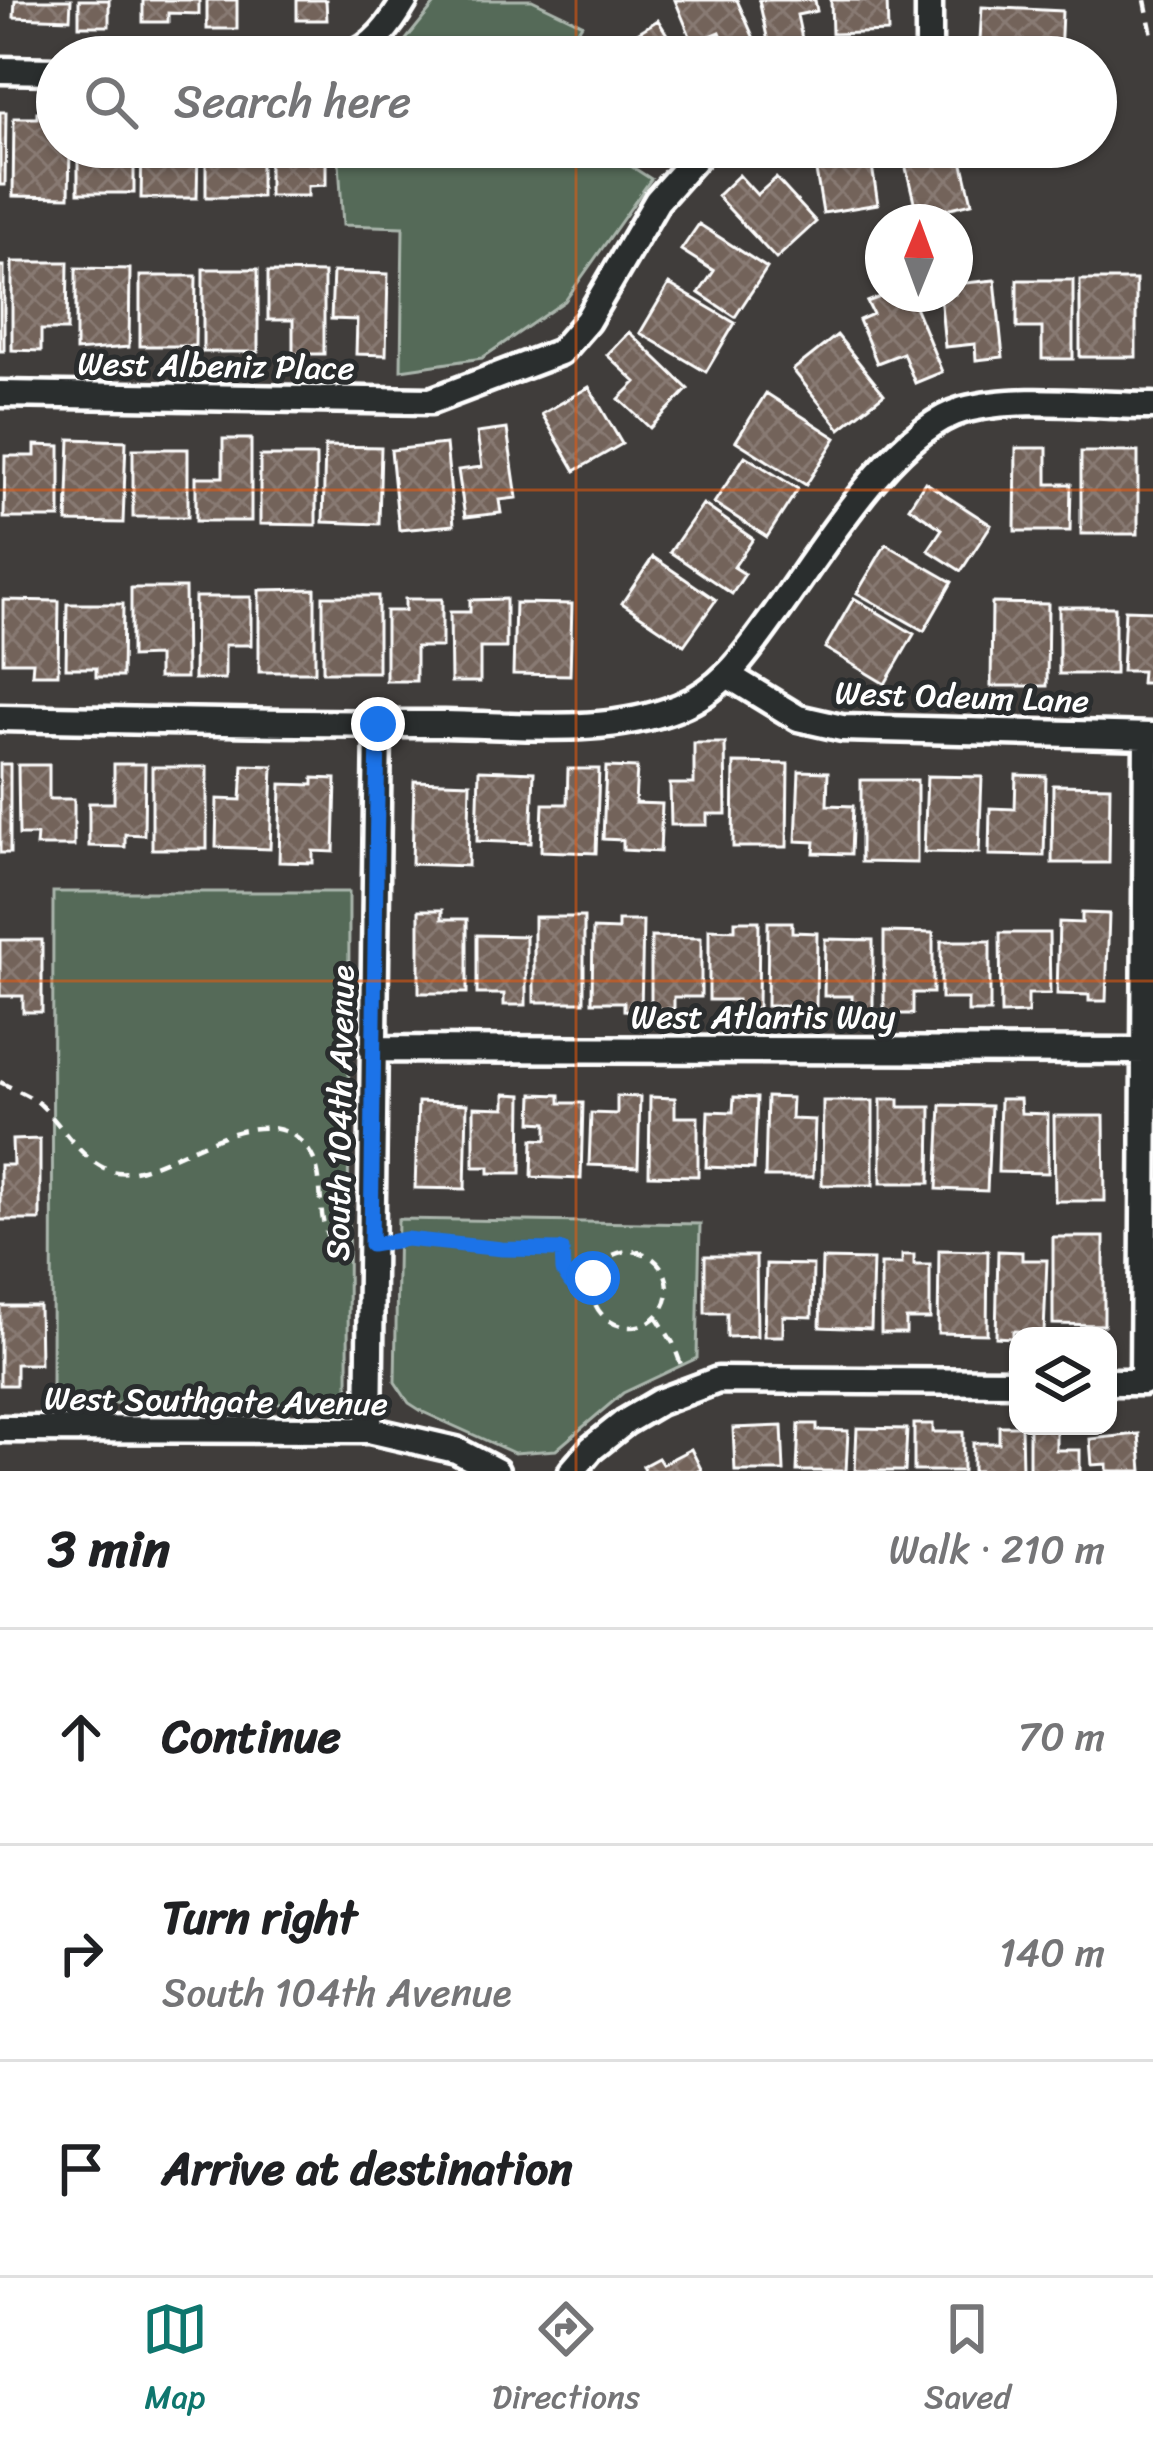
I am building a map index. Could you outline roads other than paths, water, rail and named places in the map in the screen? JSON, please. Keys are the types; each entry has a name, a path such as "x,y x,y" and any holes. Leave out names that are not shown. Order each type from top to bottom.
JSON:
{"street":[{"path":"376,36 392,23 405,0"},
{"path":"929,0 929,36"},
{"path":"0,70 36,71"},
{"name":"West Albeniz Place","path":"0,394 431,401 560,352 587,321 657,201 686,168"},
{"path":"0,718 378,724 633,721 682,706 729,676 884,468 917,432 960,410 998,404 1153,406"},
{"name":"West Odeum Lane","path":"729,676 798,718 842,728 1150,736"},
{"name":"South 104th Avenue","path":"369,1430 378,724"},
{"path":"1117,1382 1143,1382 1150,736"},
{"name":"West Atlantis Way","path":"373,1048 1149,1050"},
{"path":"572,1471 625,1422 718,1380 1009,1382"},
{"name":"West Southgate Avenue","path":"0,1429 369,1430 456,1450 496,1471"}]}
